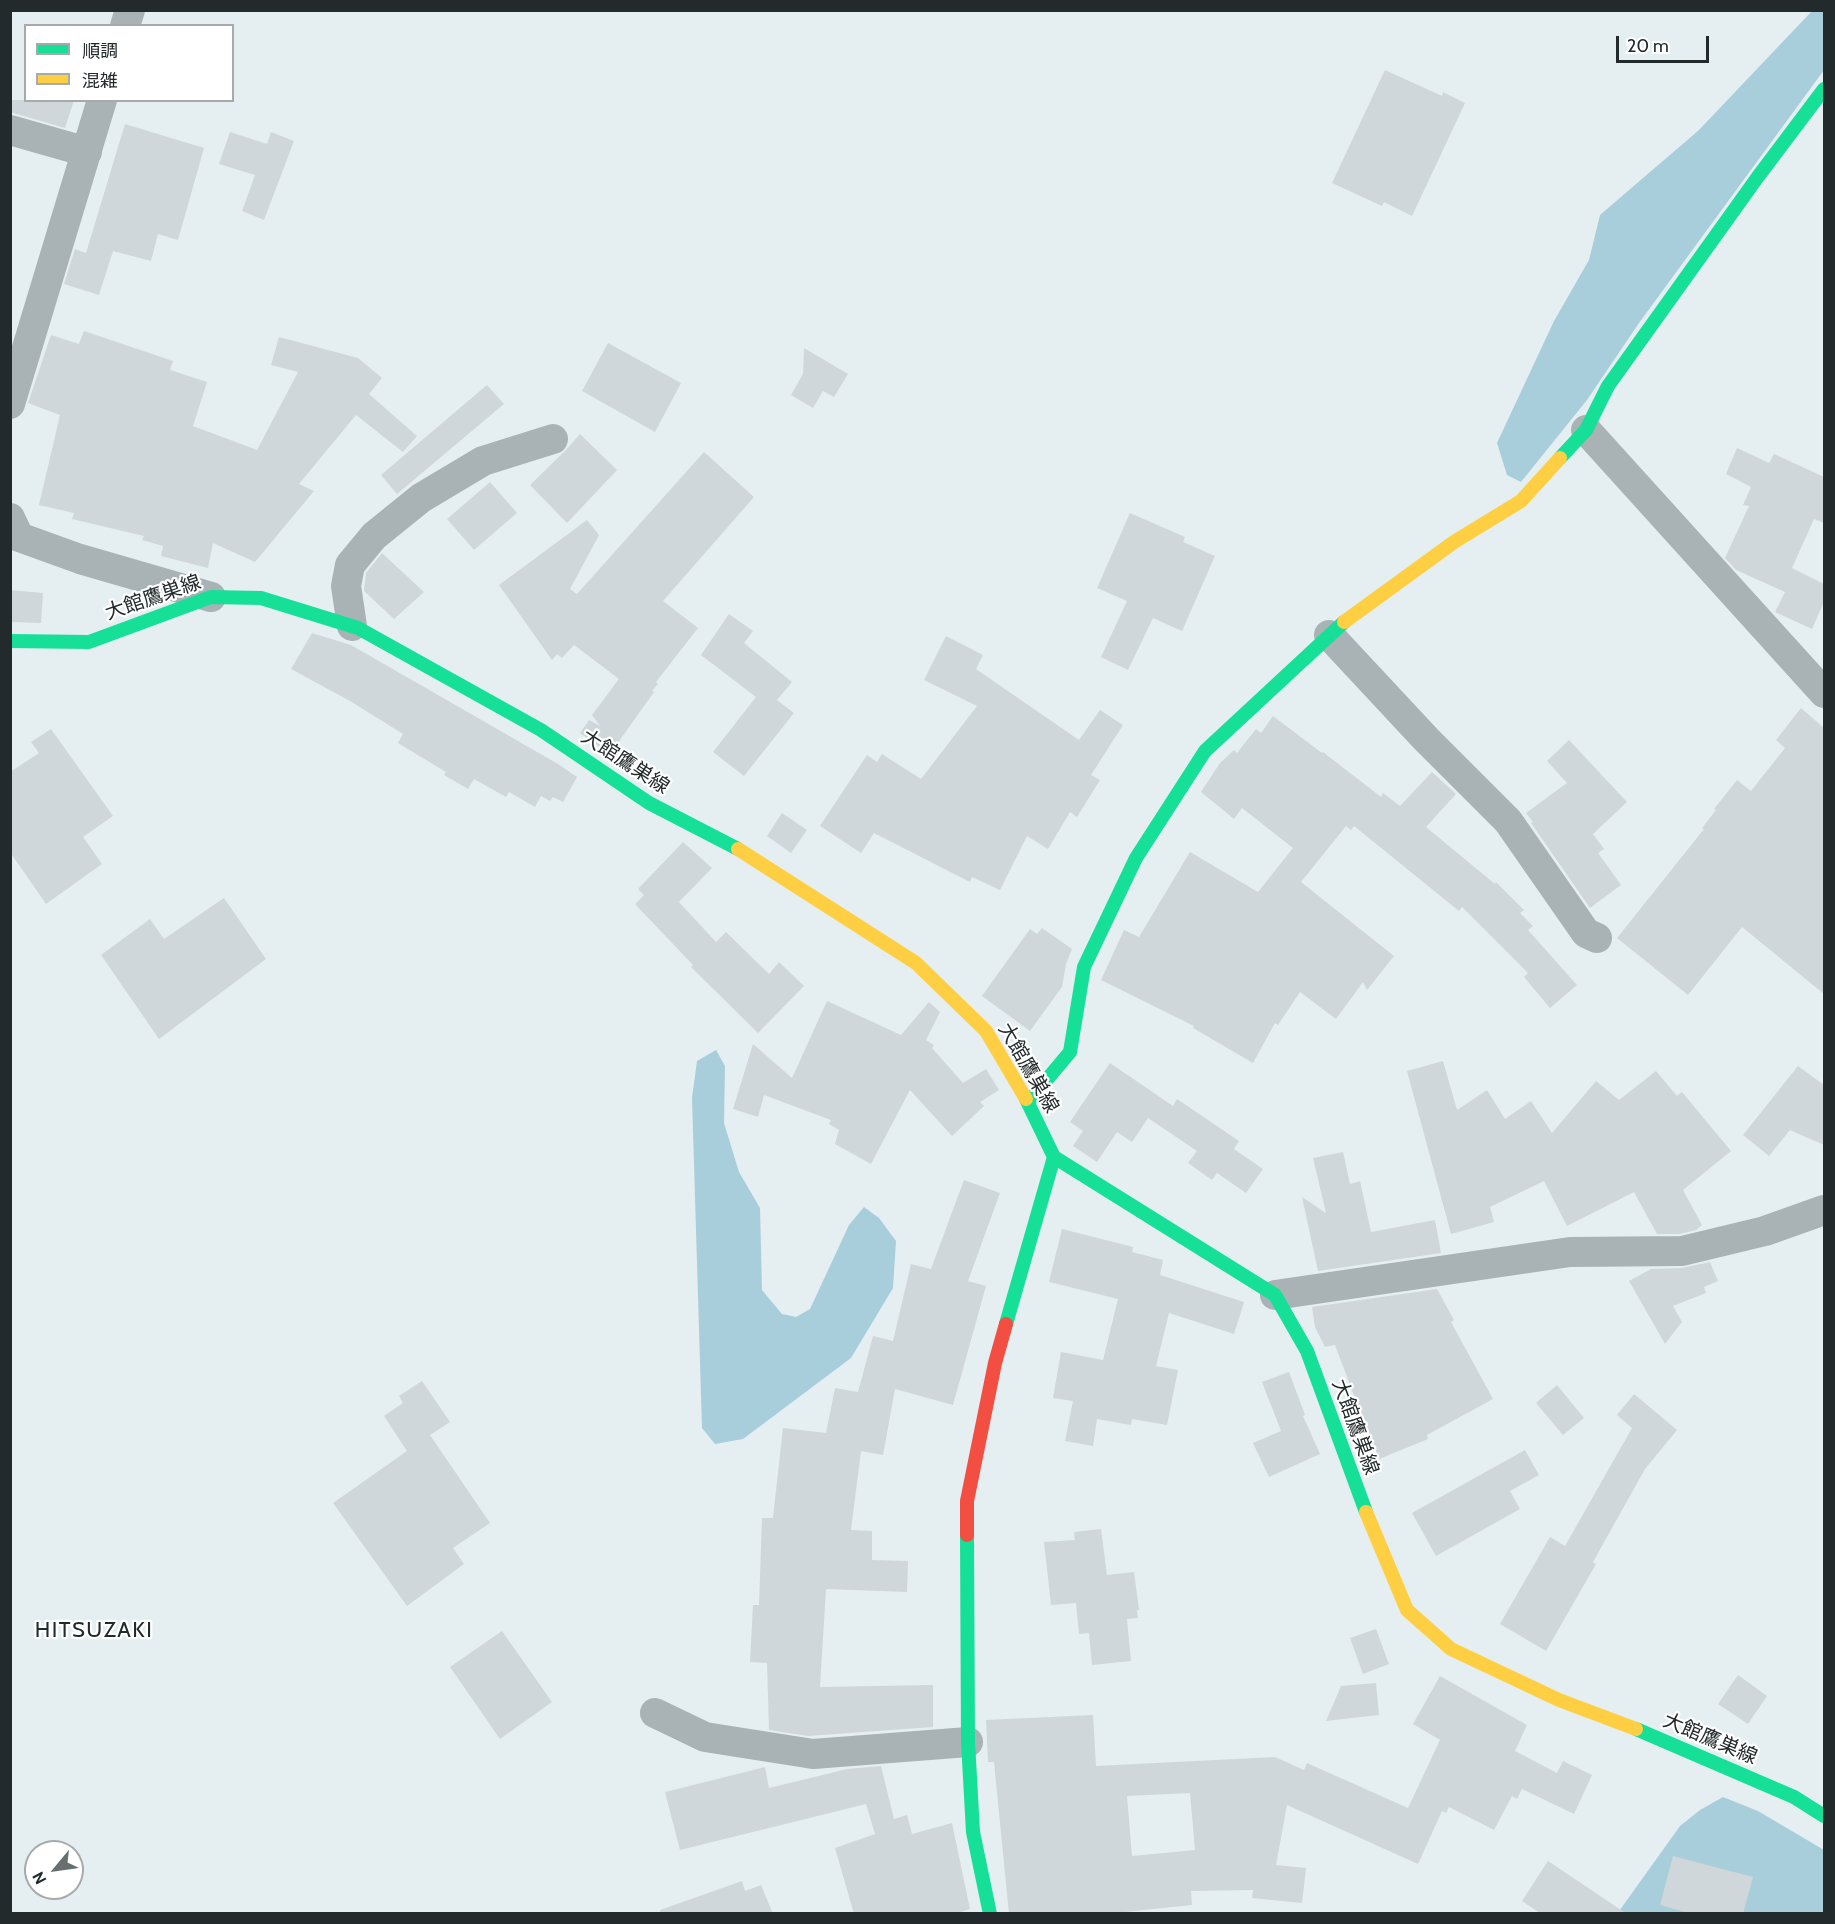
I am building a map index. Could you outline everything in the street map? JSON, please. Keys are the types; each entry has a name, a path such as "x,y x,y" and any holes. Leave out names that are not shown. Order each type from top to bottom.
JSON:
{"main road":[{"path":"1028,1102 1070,1052 1084,967 1136,858 1205,750 1329,635 1454,542 1521,501 1586,430 1608,386 1757,178 1824,89"},
{"name":"大館鷹巣線","path":"10,641 89,642 211,597 261,598 358,628 541,730 648,803 748,854 916,963 986,1031 1028,1102 1054,1157 1275,1295 1307,1352 1360,1498 1407,1610 1451,1649 1559,1700 1660,1738 1784,1792 1824,1816"},
{"path":"990,1914 972,1832 968,1742 967,1501 995,1363 1054,1157"}],"street":[{"path":"10,404 101,102"},
{"path":"10,130 87,152"},
{"path":"1586,430 1824,693"},
{"path":"352,626 346,585 350,565 374,536 421,498 483,460 553,439"},
{"path":"10,518 19,537 80,559 211,597"},
{"path":"1329,635 1426,740 1508,821 1586,933 1597,938"},
{"path":"1275,1295 1570,1252 1682,1251 1765,1231 1824,1210"},
{"path":"655,1713 705,1737 813,1754 968,1742"}],"shaded area":[{"path":"1812,11 1824,11 1824,70 1639,323 1587,400 1521,482 1507,475 1497,443 1554,321 1589,260 1600,215 1699,130"},
{"path":"716,1050 725,1066 724,1123 739,1172 760,1208 762,1290 782,1314 796,1317 810,1309 849,1225 864,1207 879,1218 896,1241 893,1288 851,1358 743,1439 715,1444 702,1428 692,1098 697,1061"},
{"path":"1723,1797 1758,1811 1824,1850 1824,1913 1617,1914 1680,1826 1700,1810"}],"building":[{"path":"1385,70 1442,96 1443,92 1465,103 1412,216 1384,202 1382,206 1332,183"},
{"path":"10,100 73,102 65,128 10,112"},
{"path":"125,124 204,148 178,240 158,234 151,261 113,251 99,295 64,284 75,249 86,253"},
{"path":"230,132 267,144 271,132 294,141 264,220 242,211 255,175 219,164"},
{"path":"84,331 173,361 170,370 207,382 193,426 257,450 298,372 271,365 279,337 358,358 382,378 369,394 417,436 403,452 356,415 299,484 314,491 255,562 213,543 208,568 161,556 163,546 142,540 144,536 72,519 74,513 39,505 60,415 28,403 51,335 79,344"},
{"path":"608,343 681,383 655,432 582,391"},
{"path":"804,348 848,374 834,397 823,391 813,408 791,395 803,374"},
{"path":"487,385 504,404 397,494 381,475"},
{"path":"580,434 617,470 567,523 530,485"},
{"path":"1737,448 1769,463 1774,454 1824,477 1824,523 1814,519 1792,568 1824,584 1824,602 1812,629 1775,612 1785,592 1736,570 1725,558 1749,506 1743,505 1751,487 1726,474"},
{"path":"704,452 754,497 663,601 698,628 656,682 658,684 652,691 654,692 610,754 580,733 589,720 600,726 592,715 619,679 574,645 562,658 557,654 552,660 499,585 587,520 599,535 570,589 577,594"},
{"path":"490,482 517,513 474,550 447,519"},
{"path":"1130,513 1185,537 1183,542 1215,556 1182,631 1153,618 1128,670 1101,657 1127,601 1097,588"},
{"path":"382,553 424,592 394,619 364,591 366,573"},
{"path":"10,590 43,593 41,623 10,622"},
{"path":"729,614 753,631 744,643 792,682 777,700 794,713 744,776 713,752 756,697 701,655"},
{"path":"312,633 351,645 558,764 577,777 563,802 553,797 550,801 541,796 535,807 509,792 506,797 474,779 468,789 444,775 446,772 398,743 403,734 350,701 291,669"},
{"path":"946,636 983,655 976,669 1079,740 1100,710 1123,725 1091,775 1100,780 1077,817 1070,812 1048,849 1027,836 1000,890 972,877 970,882 874,833 861,853 820,826 867,755 877,762 882,754 921,779 977,706 924,680"},
{"path":"1801,708 1824,728 1824,994 1742,927 1688,995 1617,938 1704,829 1702,828 1716,810 1714,809 1737,780 1751,791 1785,748 1776,740"},
{"path":"1273,716 1381,797 1383,793 1400,806 1432,772 1456,794 1426,827 1495,884 1496,882 1524,910 1520,913 1533,926 1528,930 1577,985 1550,1008 1524,977 1528,973 1462,907 1459,911 1354,826 1351,830 1346,826 1301,882 1394,956 1367,990 1363,982 1336,1019 1300,992 1278,1025 1275,1023 1253,1063 1193,1028 1194,1026 1101,980 1124,930 1139,937 1190,852 1258,892 1293,848 1242,808 1234,819 1201,792 1220,763 1234,750 1237,753 1256,729 1261,733"},
{"path":"51,729 113,816 83,837 102,864 46,904 10,852 10,772 39,753 31,742"},
{"path":"1569,740 1627,802 1593,834 1604,849 1598,853 1621,885 1590,908 1526,813 1567,783 1547,761"},
{"path":"782,813 807,830 791,853 767,836"},
{"path":"683,842 712,868 679,902 716,942 726,932 769,974 779,962 804,986 758,1033 691,967 693,965 635,904 644,895 638,889"},
{"path":"224,898 266,959 159,1039 101,955 150,919 164,939"},
{"path":"1042,928 1072,949 1066,964 1062,987 1030,1031 982,996 1030,929 1037,934"},
{"path":"827,1001 901,1035 929,1002 940,1012 926,1040 934,1045 932,1048 963,1083 986,1069 999,1090 980,1102 984,1106 952,1136 910,1090 871,1164 835,1144 839,1130 829,1124 831,1120 764,1095 758,1117 733,1109 753,1044 792,1078"},
{"path":"1443,1061 1457,1110 1487,1090 1505,1119 1531,1101 1552,1133 1596,1081 1619,1100 1656,1071 1677,1096 1682,1092 1731,1151 1683,1190 1702,1225 1696,1230 1680,1234 1657,1234 1634,1192 1567,1226 1544,1181 1490,1207 1494,1222 1451,1234 1407,1071"},
{"path":"1110,1063 1173,1106 1177,1099 1239,1141 1234,1149 1263,1169 1246,1193 1217,1173 1212,1180 1188,1163 1197,1151 1148,1118 1132,1142 1117,1132 1097,1162 1073,1146 1083,1131 1070,1122"},
{"path":"1798,1066 1824,1085 1824,1145 1790,1130 1769,1156 1743,1135"},
{"path":"1343,1152 1350,1184 1360,1181 1371,1232 1435,1220 1441,1253 1318,1271 1302,1197 1326,1213 1313,1158"},
{"path":"964,1180 1000,1193 968,1281 986,1286 953,1405 895,1389 883,1455 861,1451 851,1530 872,1531 872,1560 908,1561 907,1592 826,1589 820,1687 933,1685 933,1727 808,1736 769,1730 767,1663 750,1662 753,1605 759,1605 762,1518 773,1518 783,1428 826,1433 835,1388 858,1392 873,1336 893,1341 911,1264 931,1269"},
{"path":"1062,1229 1133,1247 1132,1252 1163,1260 1160,1275 1244,1302 1234,1334 1169,1313 1156,1366 1178,1370 1167,1425 1132,1419 1131,1425 1097,1419 1093,1446 1065,1441 1073,1401 1053,1398 1061,1352 1103,1360 1118,1299 1049,1282"},
{"path":"1710,1262 1718,1281 1704,1287 1706,1293 1673,1306 1682,1322 1665,1344 1629,1281 1651,1269 1682,1268"},
{"path":"1437,1289 1454,1320 1451,1322 1493,1399 1427,1435 1428,1439 1379,1459 1373,1442 1367,1444 1353,1408 1358,1406 1335,1345 1325,1347 1315,1327 1312,1307"},
{"path":"1289,1372 1305,1415 1303,1416 1320,1454 1269,1477 1253,1443 1281,1431 1262,1382"},
{"path":"422,1381 450,1422 430,1435 490,1523 453,1548 464,1564 407,1606 333,1503 407,1451 384,1416 403,1403 399,1396"},
{"path":"1557,1385 1584,1418 1563,1435 1536,1403"},
{"path":"1634,1394 1677,1430 1645,1469 1593,1562 1596,1564 1546,1651 1500,1624 1550,1537 1565,1546 1632,1428 1617,1415"},
{"path":"1525,1450 1539,1475 1510,1491 1520,1509 1436,1556 1412,1513"},
{"path":"1101,1529 1107,1575 1134,1572 1139,1610 1137,1610 1138,1618 1127,1619 1131,1661 1092,1665 1089,1633 1079,1634 1076,1603 1051,1605 1044,1542 1075,1540 1074,1532"},
{"path":"1376,1629 1389,1664 1363,1674 1350,1638"},
{"path":"502,1631 552,1702 500,1739 450,1667"},
{"path":"1738,1675 1767,1696 1748,1724 1718,1704"},
{"path":"1440,1676 1527,1725 1515,1751 1557,1773 1563,1761 1592,1775 1574,1814 1522,1789 1517,1799 1512,1796 1494,1830 1449,1807 1446,1813 1442,1811 1418,1864 1287,1805 1276,1865 1306,1868 1302,1903 1252,1898 1253,1890 1191,1891 1192,1905 1106,1914 1009,1914 994,1762 988,1762 986,1720 1093,1715 1096,1766 1275,1757 1304,1770 1307,1763 1408,1808 1440,1740 1413,1724","holes":["1190,1793 1195,1850 1132,1856 1127,1796"]},
{"path":"1376,1683 1379,1715 1326,1721 1341,1686"},
{"path":"881,1766 894,1819 907,1815 912,1834 952,1823 970,1909 954,1914 854,1914 835,1848 875,1834 866,1804 680,1850 665,1792 765,1767 769,1788 847,1769"},
{"path":"1673,1856 1753,1877 1743,1914 1693,1914 1660,1905"},
{"path":"1548,1861 1627,1914 1541,1914 1522,1901"},
{"path":"742,1881 745,1891 761,1885 773,1914 660,1914 660,1910"}],"traffic: fast":[{"path":"1560,458 1586,430 1608,386 1757,178 1824,89"},
{"path":"10,641 89,642 211,597 261,598 358,628 541,730 649,803 738,849"},
{"path":"1028,1102 1070,1052 1084,967 1136,858 1205,751 1344,622"},
{"path":"1026,1099 1054,1157 1275,1295 1307,1351 1366,1512"},
{"path":"1006,1324 1054,1157"},
{"path":"967,1535 968,1742 973,1832 990,1914"},
{"path":"1636,1729 1794,1797 1824,1816"}],"traffic: slow":[{"path":"1344,622 1454,542 1521,501 1560,458"},
{"path":"738,849 916,963 986,1031 1026,1099"},
{"path":"1366,1512 1407,1610 1451,1649 1559,1700 1636,1729"}],"traffic: jam":[{"path":"967,1535 967,1501 995,1363 1006,1324"}],"district":[{"name":"HITSUZAKI","path":"94,1631"}]}
